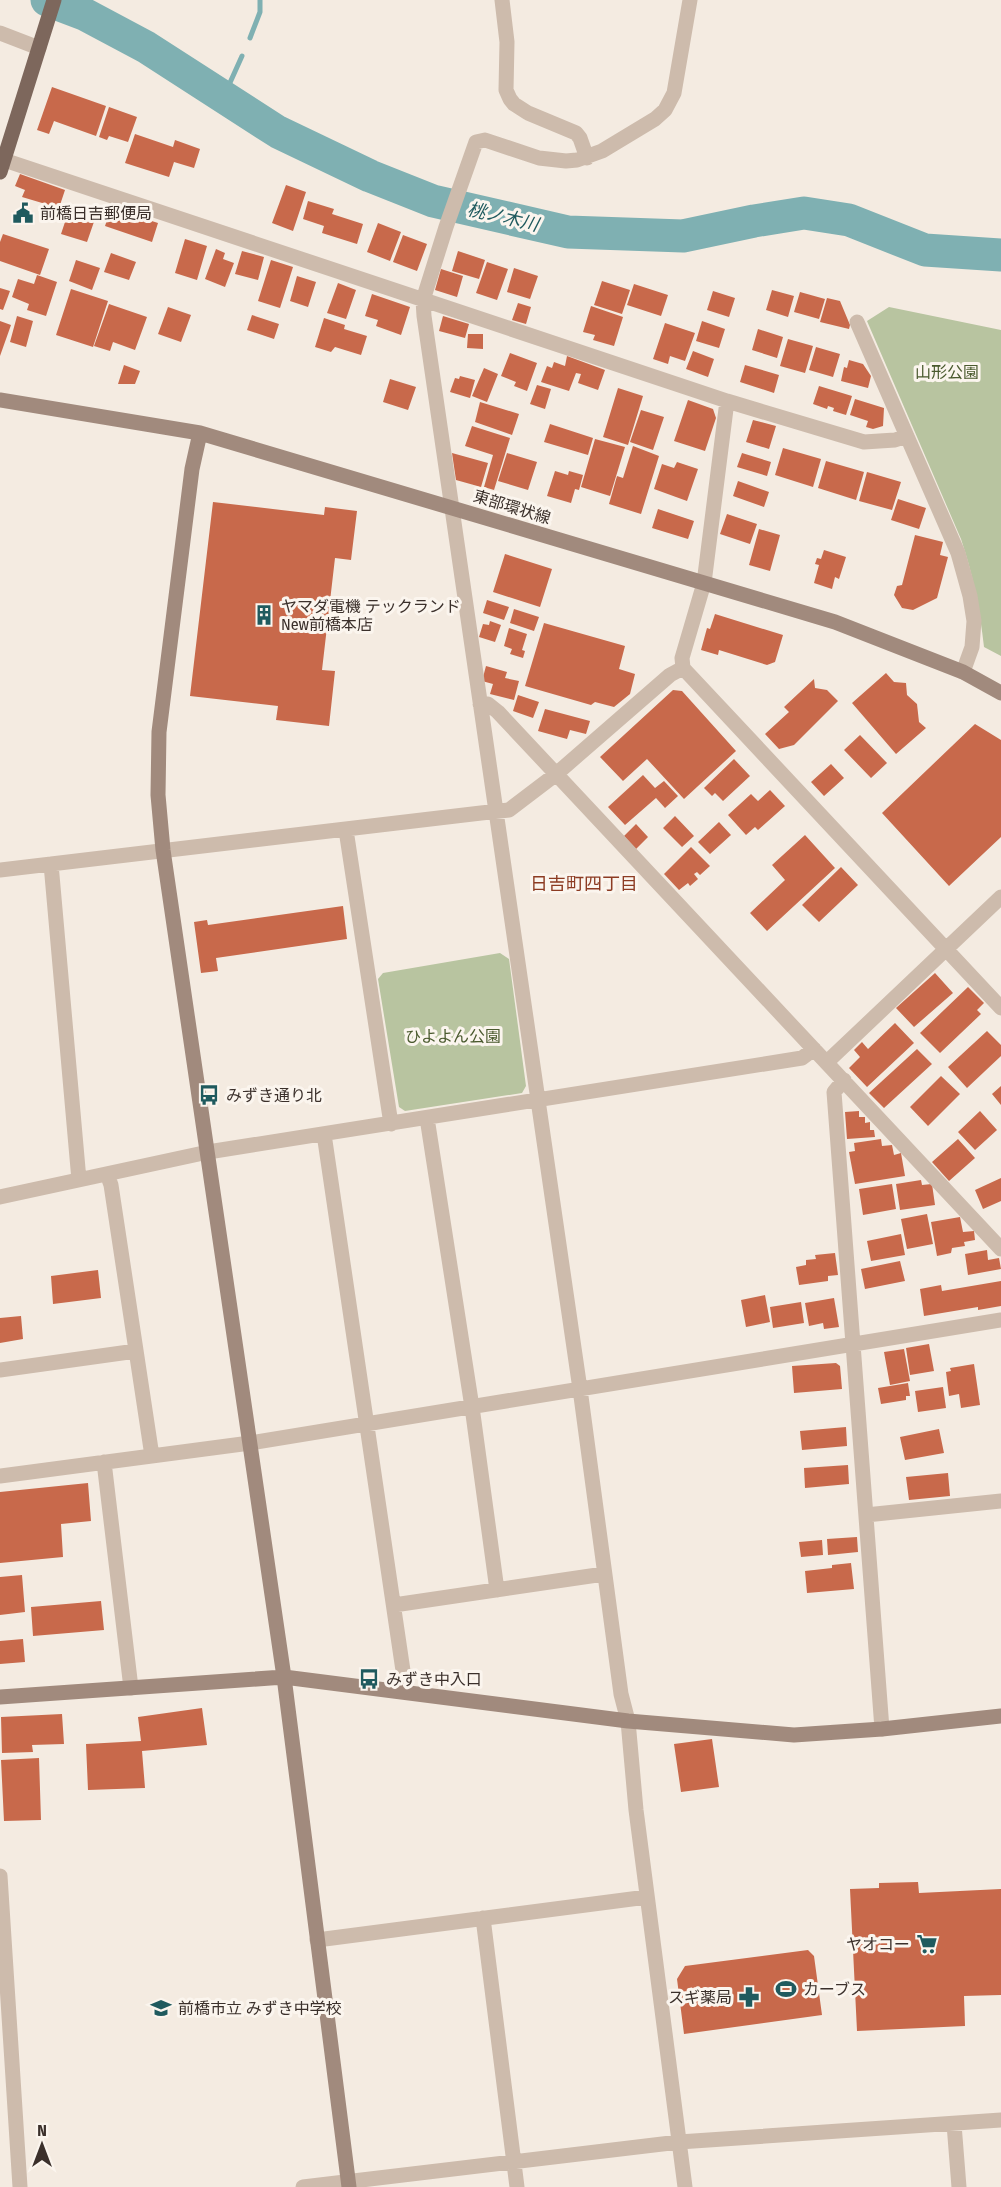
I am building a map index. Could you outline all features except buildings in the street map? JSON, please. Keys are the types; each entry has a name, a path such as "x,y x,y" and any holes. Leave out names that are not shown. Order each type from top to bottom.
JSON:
{"main road":[{"path":"2,166 54,0"}],"street":[{"path":"502,0 507,42 506,90 510,99 528,113 576,133 587,158"},
{"path":"685,2187 636,1810 628,1721 621,1694 580,1389 456,543 423,300 476,142 480,139 539,158 566,161 587,158 629,136 665,110 674,93 690,0"},
{"path":"0,33 41,42"},
{"path":"2,166 423,300 727,401 864,442 895,440 907,436"},
{"path":"858,322 958,553 970,596 974,621 974,637 963,672"},
{"name":"東部環状線","path":"0,400 200,434 453,508 835,622 963,672 1001,693"},
{"path":"727,401 704,583 682,658 683,668 1001,1008"},
{"path":"200,434 192,469 159,732 158,795 163,850 284,1677 348,2184"},
{"path":"0,870 509,810 555,775 670,675 683,668"},
{"path":"480,704 493,707 1001,1249"},
{"path":"346,830 391,1124"},
{"path":"51,864 79,1180"},
{"path":"826,1062 1001,897"},
{"path":"0,1197 208,1152 802,1058 814,1049"},
{"path":"844,1080 834,1092 882,1729"},
{"path":"428,1118 497,1590"},
{"path":"324,1134 368,1424 405,1691"},
{"path":"107,1174 111,1185 152,1456"},
{"path":"0,1476 250,1443 1001,1320"},
{"path":"0,1370 136,1351"},
{"path":"104,1462 131,1688"},
{"path":"866,1515 1001,1501"},
{"path":"394,1605 604,1574"},
{"path":"0,1696 284,1677 628,1721 794,1735 882,1729 1001,1716"},
{"path":"0,1876 20,2187"},
{"path":"317,1940 647,1897"},
{"path":"483,1918 517,2187"},
{"path":"303,2187 348,2184 679,2142 1001,2120"},
{"path":"954,2124 959,2187"}],"green space":[{"name":"山形公園","path":"889,307 1001,330 1001,656 984,647 976,593 961,539 867,321"},
{"name":"ひよよん公園","path":"500,953 509,959 526,1086 522,1093 405,1111 399,1107 378,979 383,973"}],"waterway":[{"name":"桃ノ木川","path":"47,0 84,14 146,47 278,132 370,176 433,201 568,232 683,236 804,213 849,220 925,250 1001,255"},
{"path":"250,38 260,12 260,0"},
{"path":"224,96 242,56"}],"place":[{"name":"前橋日吉郵便局","path":"23,213"},
{"name":"ヤマダ電機 テックランド New前橋本店","path":"264,615"},
{"name":"みずき通り北","path":"209,1095"},
{"name":"みずき中入口","path":"369,1679"},
{"name":"ヤオコー","path":"927,1944"},
{"name":"カーブス","path":"786,1989"},
{"name":"スギ薬局","path":"749,1997"},
{"name":"前橋市立 みずき中学校","path":"161,2008"}],"district":[{"name":"日吉町四丁目","path":"584,884"}]}
